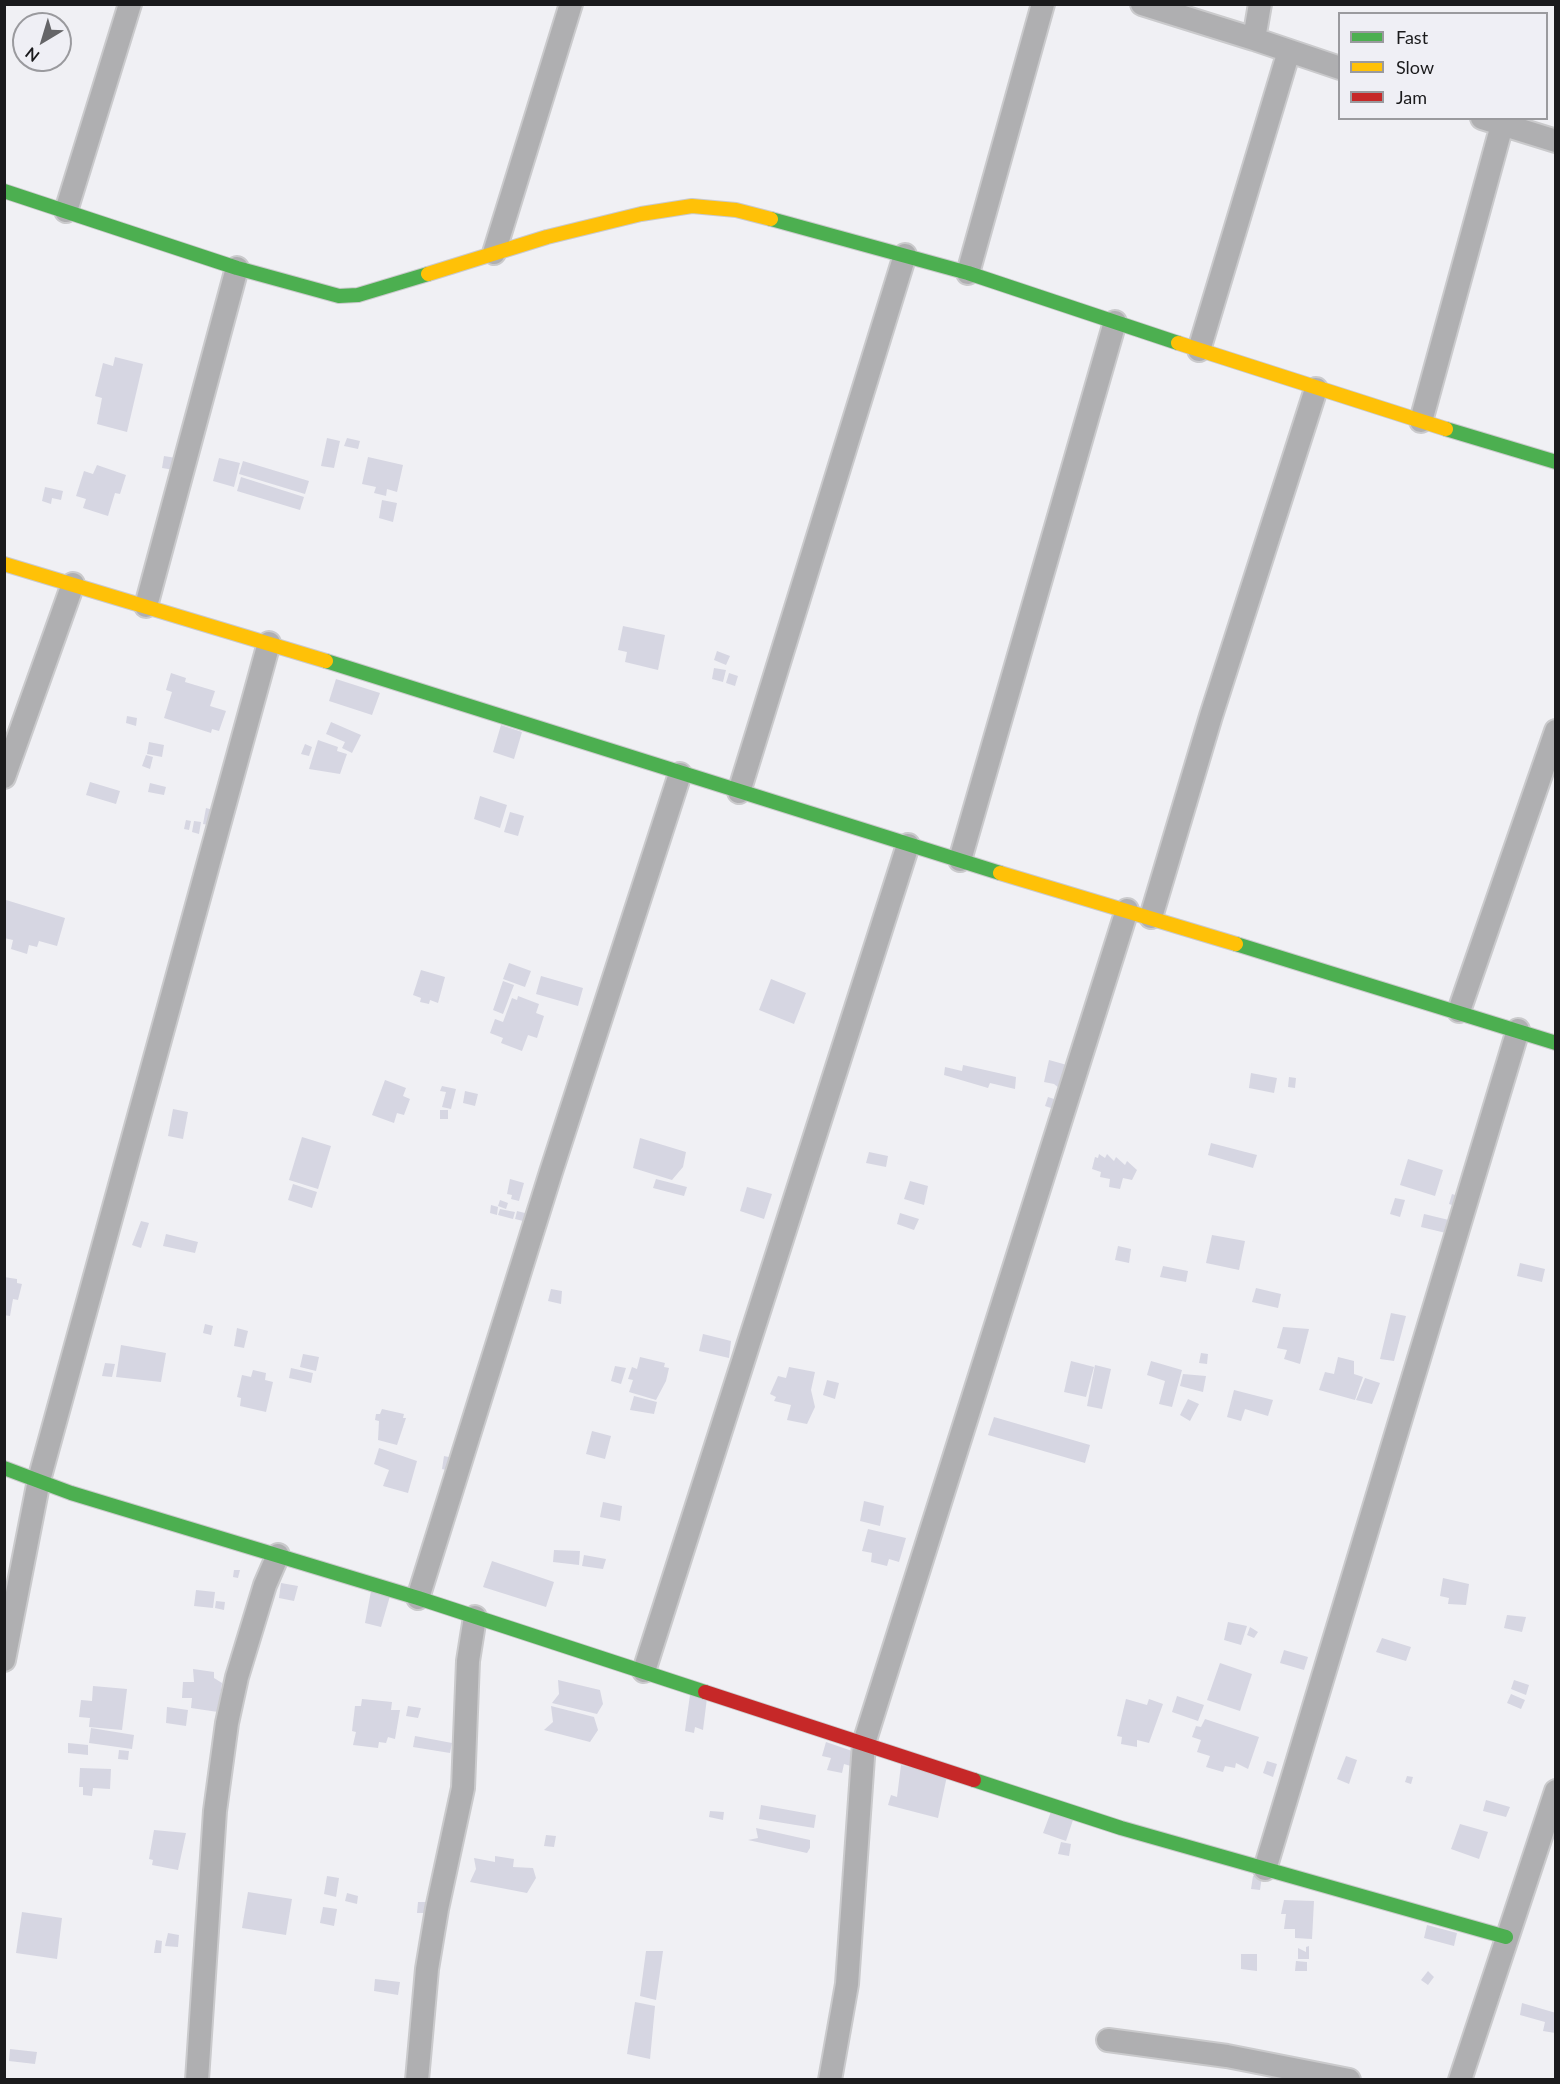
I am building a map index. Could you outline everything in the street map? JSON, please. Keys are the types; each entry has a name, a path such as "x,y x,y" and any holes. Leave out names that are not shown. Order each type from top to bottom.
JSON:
{"street":[{"path":"66,211 130,4"},
{"path":"494,253 571,4"},
{"path":"968,273 1043,4"},
{"path":"1142,4 1338,67"},
{"path":"1254,39 1260,4"},
{"path":"1199,350 1289,51"},
{"path":"1421,420 1492,122 1556,141"},
{"path":"4,191 323,294 358,295 494,253 642,214 692,206 736,210 968,273 1316,388 1556,462"},
{"path":"739,792 905,255"},
{"path":"146,606 237,268"},
{"path":"960,861 1115,322"},
{"path":"1151,917 1211,716 1316,388"},
{"path":"4,564 269,643 908,845 1459,1011 1556,1043"},
{"path":"4,777 73,584"},
{"path":"4,1660 39,1480 269,643"},
{"path":"1459,1011 1556,731"},
{"path":"418,1598 550,1172 680,774"},
{"path":"644,1671 908,845"},
{"path":"830,2079 846,1984 864,1743 1127,910"},
{"path":"1265,1869 1518,1030"},
{"path":"4,1468 81,1496 418,1598 1121,1828 1506,1937"},
{"path":"197,2079 215,1811 227,1723 254,1619 278,1554"},
{"path":"417,2079 427,1969 437,1908 463,1788 468,1660 475,1617"},
{"path":"1460,2079 1556,1791"},
{"path":"1108,2040 1227,2056 1349,2079"}],"building":[{"path":"115,357 143,364 127,432 97,424 102,398 95,396 103,363 113,366"},
{"path":"327,438 340,441 334,468 321,466"},
{"path":"347,438 360,441 358,449 344,446"},
{"path":"164,456 176,458 174,470 162,468"},
{"path":"368,457 403,465 397,492 387,489 386,496 374,493 376,487 362,484"},
{"path":"219,458 240,463 234,487 213,481"},
{"path":"243,461 309,481 305,494 239,474"},
{"path":"97,465 126,475 120,494 115,493 108,516 83,508 86,499 76,496 84,471 93,474"},
{"path":"241,477 304,497 300,510 237,491"},
{"path":"45,487 63,491 61,500 52,498 51,504 42,501"},
{"path":"382,500 397,503 393,522 379,518"},
{"path":"623,626 665,635 658,670 625,662 627,652 618,650"},
{"path":"717,651 730,656 726,665 714,660"},
{"path":"714,668 726,670 723,682 712,679"},
{"path":"171,673 186,678 185,682 215,691 210,706 226,711 219,731 212,729 211,733 164,718 172,692 166,690"},
{"path":"729,673 738,676 735,686 726,683"},
{"path":"336,679 380,693 372,715 329,701"},
{"path":"127,716 137,718 136,726 126,723"},
{"path":"331,722 361,735 352,753 342,748 345,742 326,734"},
{"path":"501,725 522,732 514,759 493,752"},
{"path":"318,740 338,747 337,751 347,754 340,774 309,769"},
{"path":"149,742 164,745 162,757 147,754"},
{"path":"305,744 312,747 309,756 301,754"},
{"path":"146,755 153,757 150,769 142,766"},
{"path":"90,782 120,791 116,804 86,795"},
{"path":"150,783 166,787 164,795 148,792"},
{"path":"480,796 507,805 500,828 474,819"},
{"path":"206,808 217,811 214,826 203,824"},
{"path":"510,812 524,816 518,836 504,832"},
{"path":"186,820 191,821 189,830 184,829"},
{"path":"194,821 201,822 199,834 192,832"},
{"path":"6,900 65,918 57,946 39,941 37,947 29,945 27,954 11,949 13,940 4,938"},
{"path":"509,963 531,971 525,987 503,979"},
{"path":"421,970 445,977 438,1003 430,1000 429,1004 420,1002 421,998 413,995"},
{"path":"541,976 583,988 578,1006 536,994"},
{"path":"771,979 806,993 794,1024 759,1010"},
{"path":"503,981 514,985 503,1014 493,1010"},
{"path":"518,996 539,1004 536,1013 544,1016 537,1038 528,1035 522,1051 501,1043 503,1038 490,1033 495,1019 503,1022 512,998 517,1000"},
{"path":"1049,1060 1067,1065 1059,1088 1054,1084 1044,1082"},
{"path":"963,1065 1016,1077 1015,1089 990,1083 988,1088 944,1075 945,1067 962,1071"},
{"path":"1251,1073 1277,1078 1274,1093 1249,1088"},
{"path":"1289,1077 1296,1078 1295,1088 1288,1087"},
{"path":"385,1080 406,1088 403,1096 410,1099 404,1115 397,1113 394,1123 372,1115"},
{"path":"442,1086 456,1089 451,1109 442,1107 446,1092 440,1091"},
{"path":"465,1091 478,1094 475,1106 463,1103"},
{"path":"1048,1097 1057,1100 1054,1109 1045,1106"},
{"path":"173,1109 188,1112 183,1139 168,1136"},
{"path":"440,1110 448,1110 448,1119 440,1119"},
{"path":"302,1137 331,1146 318,1189 289,1180"},
{"path":"640,1138 686,1152 683,1167 672,1180 633,1168"},
{"path":"1211,1143 1257,1155 1253,1168 1208,1155"},
{"path":"869,1152 888,1156 886,1167 866,1163"},
{"path":"1099,1154 1105,1158 1107,1154 1114,1161 1116,1157 1125,1165 1127,1161 1137,1170 1132,1180 1123,1178 1120,1189 1109,1187 1110,1179 1100,1177 1101,1172 1092,1169 1095,1157 1098,1158"},
{"path":"1408,1159 1443,1170 1435,1196 1400,1185"},
{"path":"510,1179 524,1183 519,1201 511,1199 512,1195 507,1194"},
{"path":"656,1179 687,1187 684,1196 653,1188"},
{"path":"910,1181 928,1186 924,1205 904,1199"},
{"path":"293,1184 317,1192 312,1208 288,1200"},
{"path":"747,1187 772,1194 764,1219 740,1211"},
{"path":"1452,1194 1464,1198 1461,1208 1449,1204"},
{"path":"1395,1198 1405,1200 1400,1217 1390,1214"},
{"path":"500,1200 508,1203 506,1209 498,1206"},
{"path":"491,1205 498,1207 497,1215 490,1213"},
{"path":"500,1209 515,1212 513,1219 498,1215"},
{"path":"517,1211 529,1214 527,1222 515,1219"},
{"path":"900,1213 919,1219 914,1230 897,1224"},
{"path":"1424,1214 1453,1221 1450,1234 1421,1227"},
{"path":"141,1221 149,1223 141,1248 132,1245"},
{"path":"166,1234 198,1242 195,1253 163,1246"},
{"path":"1212,1235 1245,1241 1239,1270 1206,1263"},
{"path":"1118,1246 1131,1249 1129,1263 1115,1260"},
{"path":"1520,1263 1545,1269 1542,1282 1517,1276"},
{"path":"1163,1266 1188,1271 1186,1282 1160,1277"},
{"path":"4,1277 17,1279 17,1283 22,1284 18,1300 13,1299 10,1316 4,1315"},
{"path":"1256,1288 1281,1294 1278,1308 1252,1302"},
{"path":"551,1289 562,1291 561,1304 548,1301"},
{"path":"1391,1313 1406,1316 1394,1361 1380,1359"},
{"path":"205,1324 213,1326 211,1335 203,1333"},
{"path":"1283,1327 1309,1329 1300,1364 1284,1359 1287,1350 1277,1348"},
{"path":"237,1328 248,1331 244,1348 234,1346"},
{"path":"703,1334 731,1341 729,1358 699,1351"},
{"path":"121,1345 166,1353 161,1382 116,1377"},
{"path":"1201,1353 1208,1354 1207,1364 1199,1363"},
{"path":"303,1354 319,1357 316,1371 300,1367"},
{"path":"640,1357 665,1363 664,1367 669,1368 666,1381 656,1400 629,1392 633,1380 628,1379 632,1367 637,1369"},
{"path":"1338,1357 1354,1361 1354,1374 1363,1377 1355,1400 1319,1390 1325,1372 1334,1374"},
{"path":"1071,1361 1094,1367 1086,1397 1064,1392"},
{"path":"1151,1361 1182,1370 1172,1407 1159,1404 1165,1381 1147,1375"},
{"path":"105,1363 115,1364 112,1377 102,1376"},
{"path":"1095,1365 1111,1369 1102,1409 1087,1406"},
{"path":"615,1366 626,1368 621,1384 611,1381"},
{"path":"789,1367 815,1372 811,1390 815,1407 807,1424 787,1420 791,1405 774,1401 776,1397 770,1394 778,1376 786,1378"},
{"path":"291,1368 313,1373 311,1383 289,1378"},
{"path":"253,1370 266,1373 265,1380 273,1382 266,1412 240,1406 241,1398 237,1397 242,1375 251,1377"},
{"path":"1183,1374 1206,1376 1203,1392 1180,1386"},
{"path":"1365,1378 1380,1383 1372,1404 1356,1400"},
{"path":"827,1380 839,1383 835,1399 823,1395"},
{"path":"1234,1390 1273,1400 1268,1416 1245,1409 1241,1421 1227,1417"},
{"path":"634,1396 657,1402 654,1414 630,1410"},
{"path":"1188,1399 1199,1404 1190,1421 1180,1415"},
{"path":"382,1409 404,1414 403,1418 406,1418 397,1445 378,1440 379,1421 375,1420 376,1414 380,1414"},
{"path":"994,1417 1090,1445 1085,1463 988,1435"},
{"path":"592,1431 611,1436 605,1459 586,1454"},
{"path":"379,1448 417,1461 408,1493 383,1486 389,1470 374,1464"},
{"path":"444,1456 458,1459 454,1472 442,1469"},
{"path":"864,1501 884,1506 880,1526 860,1521"},
{"path":"603,1502 622,1506 620,1521 600,1517"},
{"path":"868,1529 906,1538 899,1562 889,1559 887,1566 871,1562 872,1553 862,1551"},
{"path":"554,1550 580,1551 579,1565 553,1562"},
{"path":"584,1555 606,1559 603,1569 582,1566"},
{"path":"492,1561 554,1582 546,1607 483,1587"},
{"path":"234,1570 240,1570 238,1578 233,1577"},
{"path":"1443,1578 1469,1584 1466,1605 1448,1604 1449,1598 1440,1596"},
{"path":"281,1583 298,1586 294,1601 279,1598"},
{"path":"196,1590 215,1592 213,1608 194,1606"},
{"path":"371,1591 390,1596 381,1627 365,1623"},
{"path":"216,1601 225,1602 224,1610 215,1608"},
{"path":"1507,1615 1526,1617 1522,1632 1504,1628"},
{"path":"1228,1622 1247,1626 1241,1645 1224,1640"},
{"path":"1250,1627 1258,1632 1254,1638 1247,1635"},
{"path":"1382,1638 1411,1647 1406,1661 1376,1652"},
{"path":"1284,1650 1308,1657 1304,1670 1280,1663"},
{"path":"1220,1663 1252,1674 1240,1711 1207,1700"},
{"path":"193,1669 214,1672 214,1678 222,1683 218,1712 191,1708 192,1698 182,1698 183,1682 194,1682"},
{"path":"558,1680 600,1690 603,1704 597,1714 552,1703 559,1694"},
{"path":"1514,1680 1529,1685 1526,1695 1511,1689"},
{"path":"93,1686 127,1689 122,1730 89,1727 90,1718 79,1717 81,1700 92,1701"},
{"path":"1511,1694 1525,1700 1521,1709 1507,1703"},
{"path":"690,1695 707,1698 703,1730 695,1727 694,1733 685,1731"},
{"path":"1177,1696 1204,1705 1198,1721 1172,1712"},
{"path":"362,1699 392,1702 391,1710 400,1710 395,1739 388,1737 386,1743 379,1742 378,1748 353,1745 356,1732 352,1731 355,1706 361,1706"},
{"path":"1126,1699 1147,1705 1149,1699 1163,1704 1149,1743 1137,1740 1137,1747 1121,1744 1122,1737 1117,1736"},
{"path":"408,1706 421,1708 418,1718 406,1716"},
{"path":"551,1706 594,1717 598,1730 590,1742 544,1730 553,1722"},
{"path":"167,1707 188,1710 186,1726 166,1723"},
{"path":"1205,1719 1259,1737 1248,1769 1236,1763 1235,1768 1225,1766 1223,1772 1206,1767 1210,1756 1197,1752 1201,1740 1192,1737 1196,1726 1201,1727"},
{"path":"91,1728 134,1735 132,1749 89,1743"},
{"path":"415,1736 452,1743 450,1753 413,1747"},
{"path":"826,1742 858,1753 854,1767 844,1764 842,1773 827,1770 831,1758 822,1756"},
{"path":"68,1743 88,1745 88,1755 68,1753"},
{"path":"119,1750 129,1751 128,1760 118,1759"},
{"path":"1346,1756 1357,1760 1349,1784 1337,1779"},
{"path":"1267,1761 1277,1764 1273,1777 1263,1773"},
{"path":"901,1765 947,1776 938,1818 888,1805 891,1795 897,1797"},
{"path":"80,1768 111,1769 110,1789 93,1788 92,1796 83,1795 83,1787 79,1787"},
{"path":"1407,1776 1413,1777 1411,1784 1405,1782"},
{"path":"1486,1800 1510,1807 1506,1817 1483,1811"},
{"path":"761,1805 816,1815 814,1828 759,1819"},
{"path":"1052,1809 1074,1817 1066,1841 1043,1833"},
{"path":"710,1811 724,1812 723,1820 709,1817"},
{"path":"1460,1824 1488,1832 1479,1859 1451,1849"},
{"path":"756,1828 810,1840 810,1848 807,1853 748,1840 758,1838"},
{"path":"154,1830 186,1833 178,1870 152,1865 153,1860 149,1859"},
{"path":"546,1835 556,1836 554,1847 544,1846"},
{"path":"1061,1842 1071,1844 1069,1856 1058,1854"},
{"path":"495,1856 514,1859 513,1867 533,1868 536,1878 527,1893 470,1882 476,1869 474,1858 495,1862"},
{"path":"327,1876 339,1878 336,1897 324,1894"},
{"path":"1253,1876 1262,1876 1260,1890 1251,1889"},
{"path":"248,1892 292,1899 286,1935 242,1928"},
{"path":"347,1893 358,1896 357,1904 345,1901"},
{"path":"1284,1900 1314,1901 1312,1939 1295,1938 1295,1929 1284,1929 1286,1914 1281,1914"},
{"path":"418,1902 428,1902 427,1913 417,1913"},
{"path":"323,1907 337,1909 334,1926 320,1923"},
{"path":"22,1912 62,1918 57,1959 16,1953"},
{"path":"1427,1925 1457,1933 1454,1946 1424,1938"},
{"path":"168,1933 179,1935 178,1947 165,1946"},
{"path":"156,1940 162,1941 161,1953 154,1953"},
{"path":"1309,1946 1309,1959 1298,1959 1298,1948 1306,1952 1306,1947"},
{"path":"646,1951 663,1951 656,2000 640,1996"},
{"path":"1241,1954 1257,1954 1257,1971 1241,1969"},
{"path":"1296,1961 1307,1962 1307,1971 1295,1971"},
{"path":"1428,1971 1434,1977 1428,1985 1421,1980"},
{"path":"375,1979 400,1982 398,1995 374,1991"},
{"path":"635,2002 655,2006 650,2059 627,2054"},
{"path":"1522,2003 1556,2013 1555,2033 1543,2031 1545,2022 1520,2015"},
{"path":"10,2049 37,2052 35,2064 9,2061"}],"traffic: fast":[{"path":"4,191 237,268 339,296 358,295 428,274"},
{"path":"771,219 968,273 1178,343"},
{"path":"1446,429 1556,462"},
{"path":"326,661 1000,873"},
{"path":"1236,944 1556,1043"},
{"path":"4,1468 71,1493 418,1598 705,1692"},
{"path":"974,1780 1121,1828 1506,1937"}],"traffic: slow":[{"path":"428,274 547,237 641,214 692,206 736,210 771,219"},
{"path":"1178,343 1446,429"},
{"path":"4,564 326,661"},
{"path":"1000,873 1236,944"}],"traffic: jam":[{"path":"705,1692 974,1780"}]}
